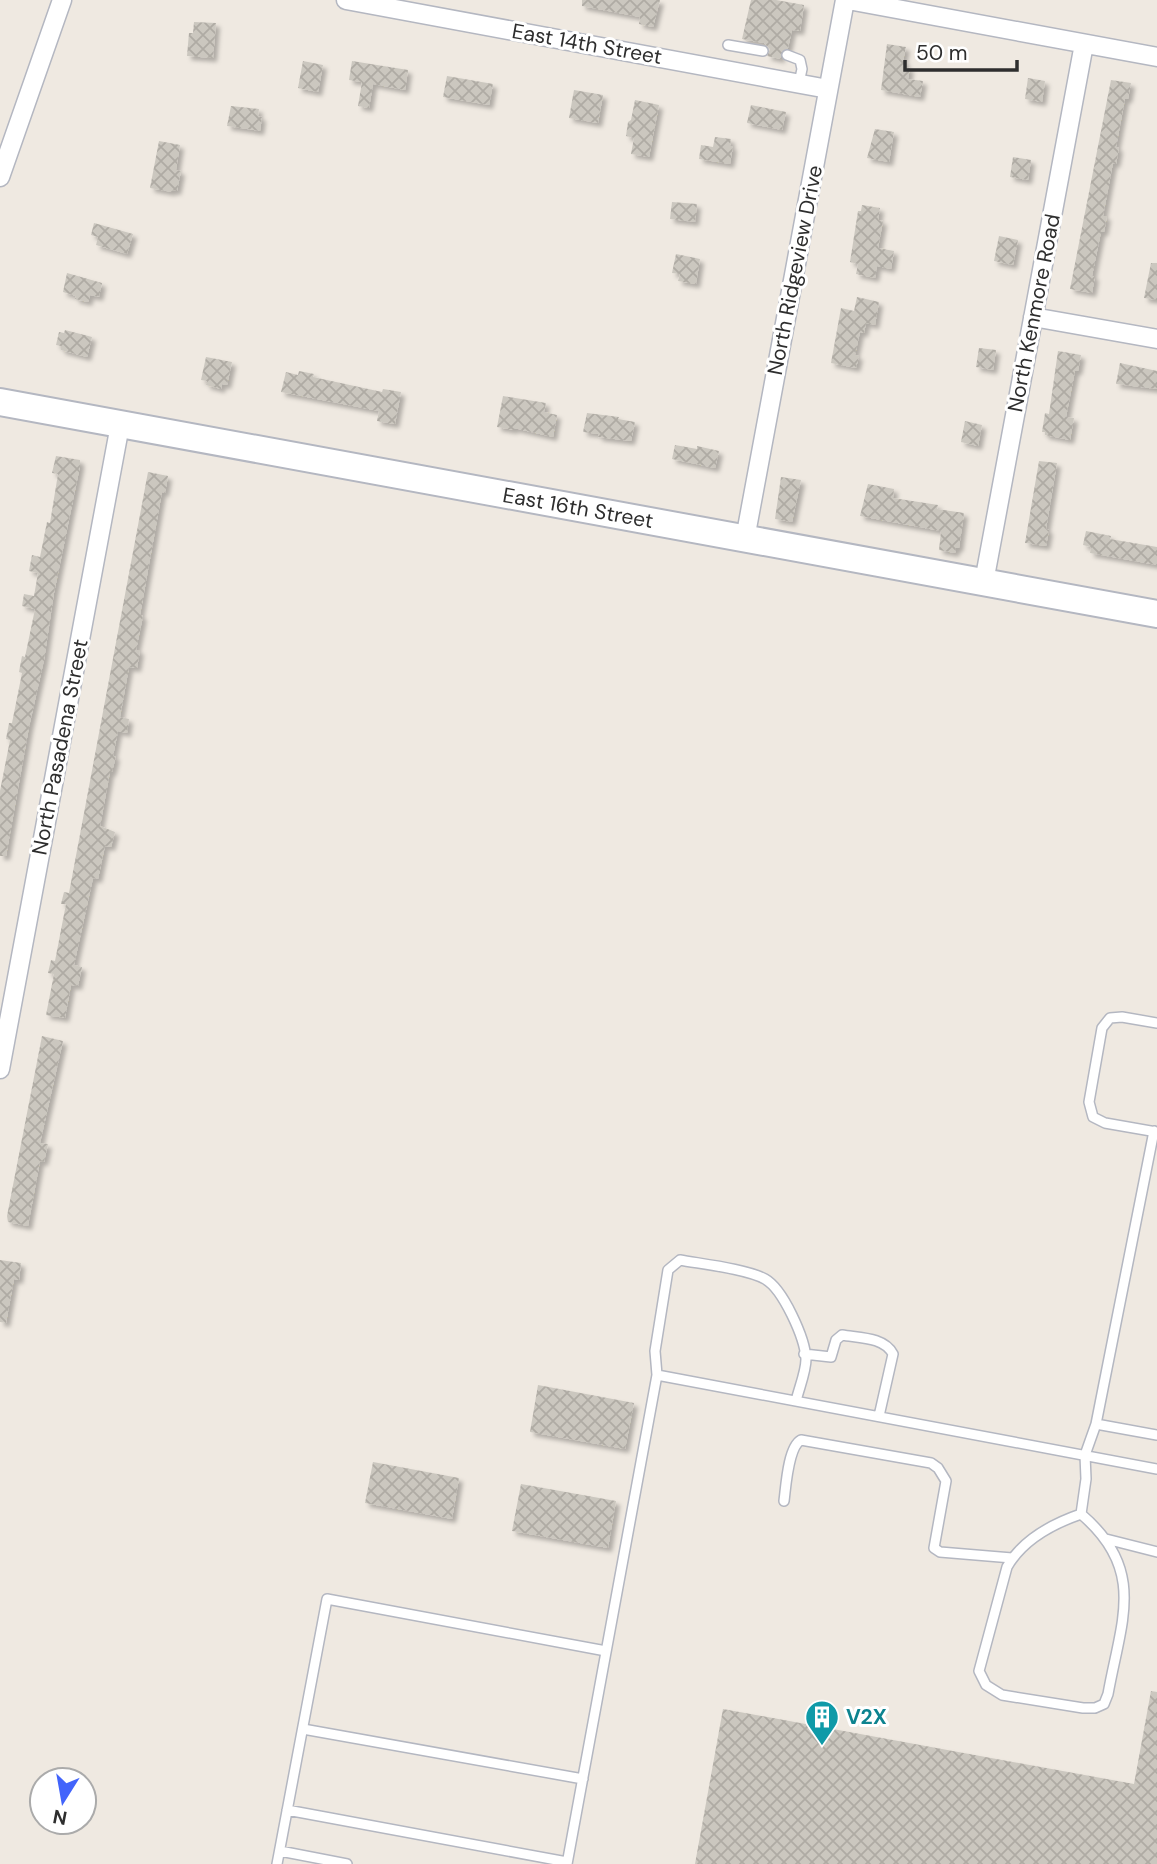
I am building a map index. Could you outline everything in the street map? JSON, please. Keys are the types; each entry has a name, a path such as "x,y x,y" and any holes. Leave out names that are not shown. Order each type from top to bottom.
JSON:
{"street":[{"path":"0,177 62,0"},
{"name":"East 14th Street","path":"346,0 828,89"},
{"path":"846,0 1157,57"},
{"name":"North Ridgeview Drive","path":"744,539 846,0"},
{"name":"North Kenmore Road","path":"984,582 1084,44"},
{"path":"1033,317 1157,339"},
{"name":"East 16th Street","path":"0,402 1157,614"},
{"name":"North Pasadena Street","path":"0,1069 120,425"}],"lane":[{"path":"728,45 763,51"},
{"path":"787,55 800,60 800,83"},
{"path":"1082,1514 1086,1479 1085,1455 1096,1424 1156,1132 1105,1123 1093,1117 1089,1101 1102,1028 1110,1018 1122,1017 1157,1023"},
{"path":"288,1810 567,1863 657,1375 655,1351 668,1270 680,1260 764,1278 775,1287 795,1321 806,1359 796,1401"},
{"path":"804,1354 831,1357 836,1340 842,1335 882,1342 889,1347 893,1354 879,1416"},
{"path":"657,1375 1157,1469"},
{"path":"1096,1424 1157,1435"},
{"path":"784,1501 792,1452 795,1443 800,1440 931,1463 946,1480 934,1548 940,1552 1012,1558"},
{"path":"1082,1514 1106,1539 1116,1555 1121,1568 1125,1597 1104,1704 1095,1708 1065,1706 1002,1695 986,1685 979,1671 1007,1567 1012,1558 1038,1534 1059,1521 1082,1514"},
{"path":"1106,1539 1157,1552"},
{"path":"277,1864 327,1599 606,1651"},
{"path":"303,1729 583,1779"},
{"path":"280,1851 347,1864"}],"building":[{"path":"582,0 660,0 653,27 639,24 640,17 582,6"},
{"path":"751,0 776,0 804,5 800,31 792,30 788,48 781,52 781,59 767,56 770,49 764,43 742,39"},
{"path":"194,22 216,23 213,58 187,56 189,33 193,33"},
{"path":"887,44 906,47 903,61 906,61 905,67 910,68 908,79 923,81 920,97 881,90"},
{"path":"303,61 323,65 318,92 298,88"},
{"path":"352,61 408,70 405,90 373,84 369,108 358,106 362,82 349,80"},
{"path":"447,76 493,84 489,105 443,97"},
{"path":"1028,78 1045,81 1042,102 1025,99"},
{"path":"1111,80 1131,83 1128,99 1125,99 1116,147 1119,148 1116,164 1113,163 1103,216 1107,216 1092,276 1095,276 1092,293 1070,289"},
{"path":"574,90 603,95 598,123 569,118"},
{"path":"635,100 659,105 649,157 631,154 634,138 626,136"},
{"path":"751,105 786,112 782,130 747,123"},
{"path":"231,106 259,109 258,116 262,117 260,131 227,126"},
{"path":"875,129 894,132 889,162 867,158"},
{"path":"715,137 731,139 730,146 733,146 730,164 699,159 701,145 713,147"},
{"path":"159,141 180,145 176,170 181,171 177,191 150,188"},
{"path":"1013,157 1031,160 1028,180 1010,177"},
{"path":"672,202 697,204 695,222 670,219"},
{"path":"862,205 880,208 878,220 883,221 878,248 894,251 891,269 877,266 875,278 856,274 858,264 850,262 858,211 861,211"},
{"path":"94,223 133,234 127,254 96,245 98,237 91,235"},
{"path":"999,236 1018,240 1013,265 994,261"},
{"path":"676,254 700,259 696,284 678,281 680,274 672,273"},
{"path":"1151,263 1157,263 1157,300 1144,298"},
{"path":"67,273 102,283 99,297 90,295 88,302 63,292"},
{"path":"857,297 879,302 875,325 866,323 864,333 860,332 855,355 859,356 856,368 831,363 841,308 854,311"},
{"path":"65,330 92,337 87,357 61,350 61,346 56,345 59,332 64,333"},
{"path":"979,348 996,350 993,370 976,367"},
{"path":"1058,351 1081,355 1066,417 1074,418 1070,440 1042,432 1045,413 1049,414"},
{"path":"206,357 232,362 227,385 222,384 221,389 206,385 207,381 201,380"},
{"path":"1120,363 1157,371 1157,389 1116,384"},
{"path":"299,371 314,374 313,377 382,392 383,389 401,392 395,424 377,421 379,411 281,392 286,372 298,375"},
{"path":"503,396 546,403 544,412 557,415 553,437 497,427"},
{"path":"587,413 635,422 631,441 598,437 599,434 583,432"},
{"path":"965,421 982,425 978,446 961,442"},
{"path":"675,445 719,451 715,468 672,459"},
{"path":"56,456 80,460 80,466 6,856 0,856 0,791 10,740 6,739 22,673 19,672 22,656 25,657 35,609 22,606 24,594 34,596 38,573 29,571 32,555 40,557 47,522 50,523 58,474 52,473"},
{"path":"1039,461 1057,463 1046,529 1049,530 1046,546 1025,543"},
{"path":"148,472 168,476 165,493 162,492 140,615 143,616 136,650 140,650 137,668 129,667 120,717 129,719 127,733 118,731 113,756 116,756 110,772 100,826 115,832 111,847 105,846 98,879 93,878 74,965 82,967 78,986 71,985 65,1018 46,1015 54,974 48,973 51,960 55,961 66,904 61,904 64,892 69,893"},
{"path":"781,477 801,480 792,522 775,519"},
{"path":"868,484 894,489 893,498 938,505 937,509 964,513 959,548 956,548 955,553 939,550 941,531 860,516"},
{"path":"1086,531 1111,536 1110,539 1157,547 1157,565 1090,553 1091,547 1083,545"},
{"path":"42,1036 63,1041 40,1143 48,1144 44,1162 40,1161 28,1226 8,1222 7,1216"},
{"path":"0,1260 21,1263 19,1280 14,1279 6,1323 0,1322"},
{"path":"538,1385 634,1403 625,1449 530,1432"},
{"path":"373,1462 459,1478 452,1519 365,1503"},
{"path":"521,1484 616,1501 608,1548 512,1531"},
{"name":"V2X","path":"1151,1691 1157,1692 1157,1864 695,1864 723,1709 1134,1784"}],"place":[{"name":"V2X","path":"822,1747"}]}
